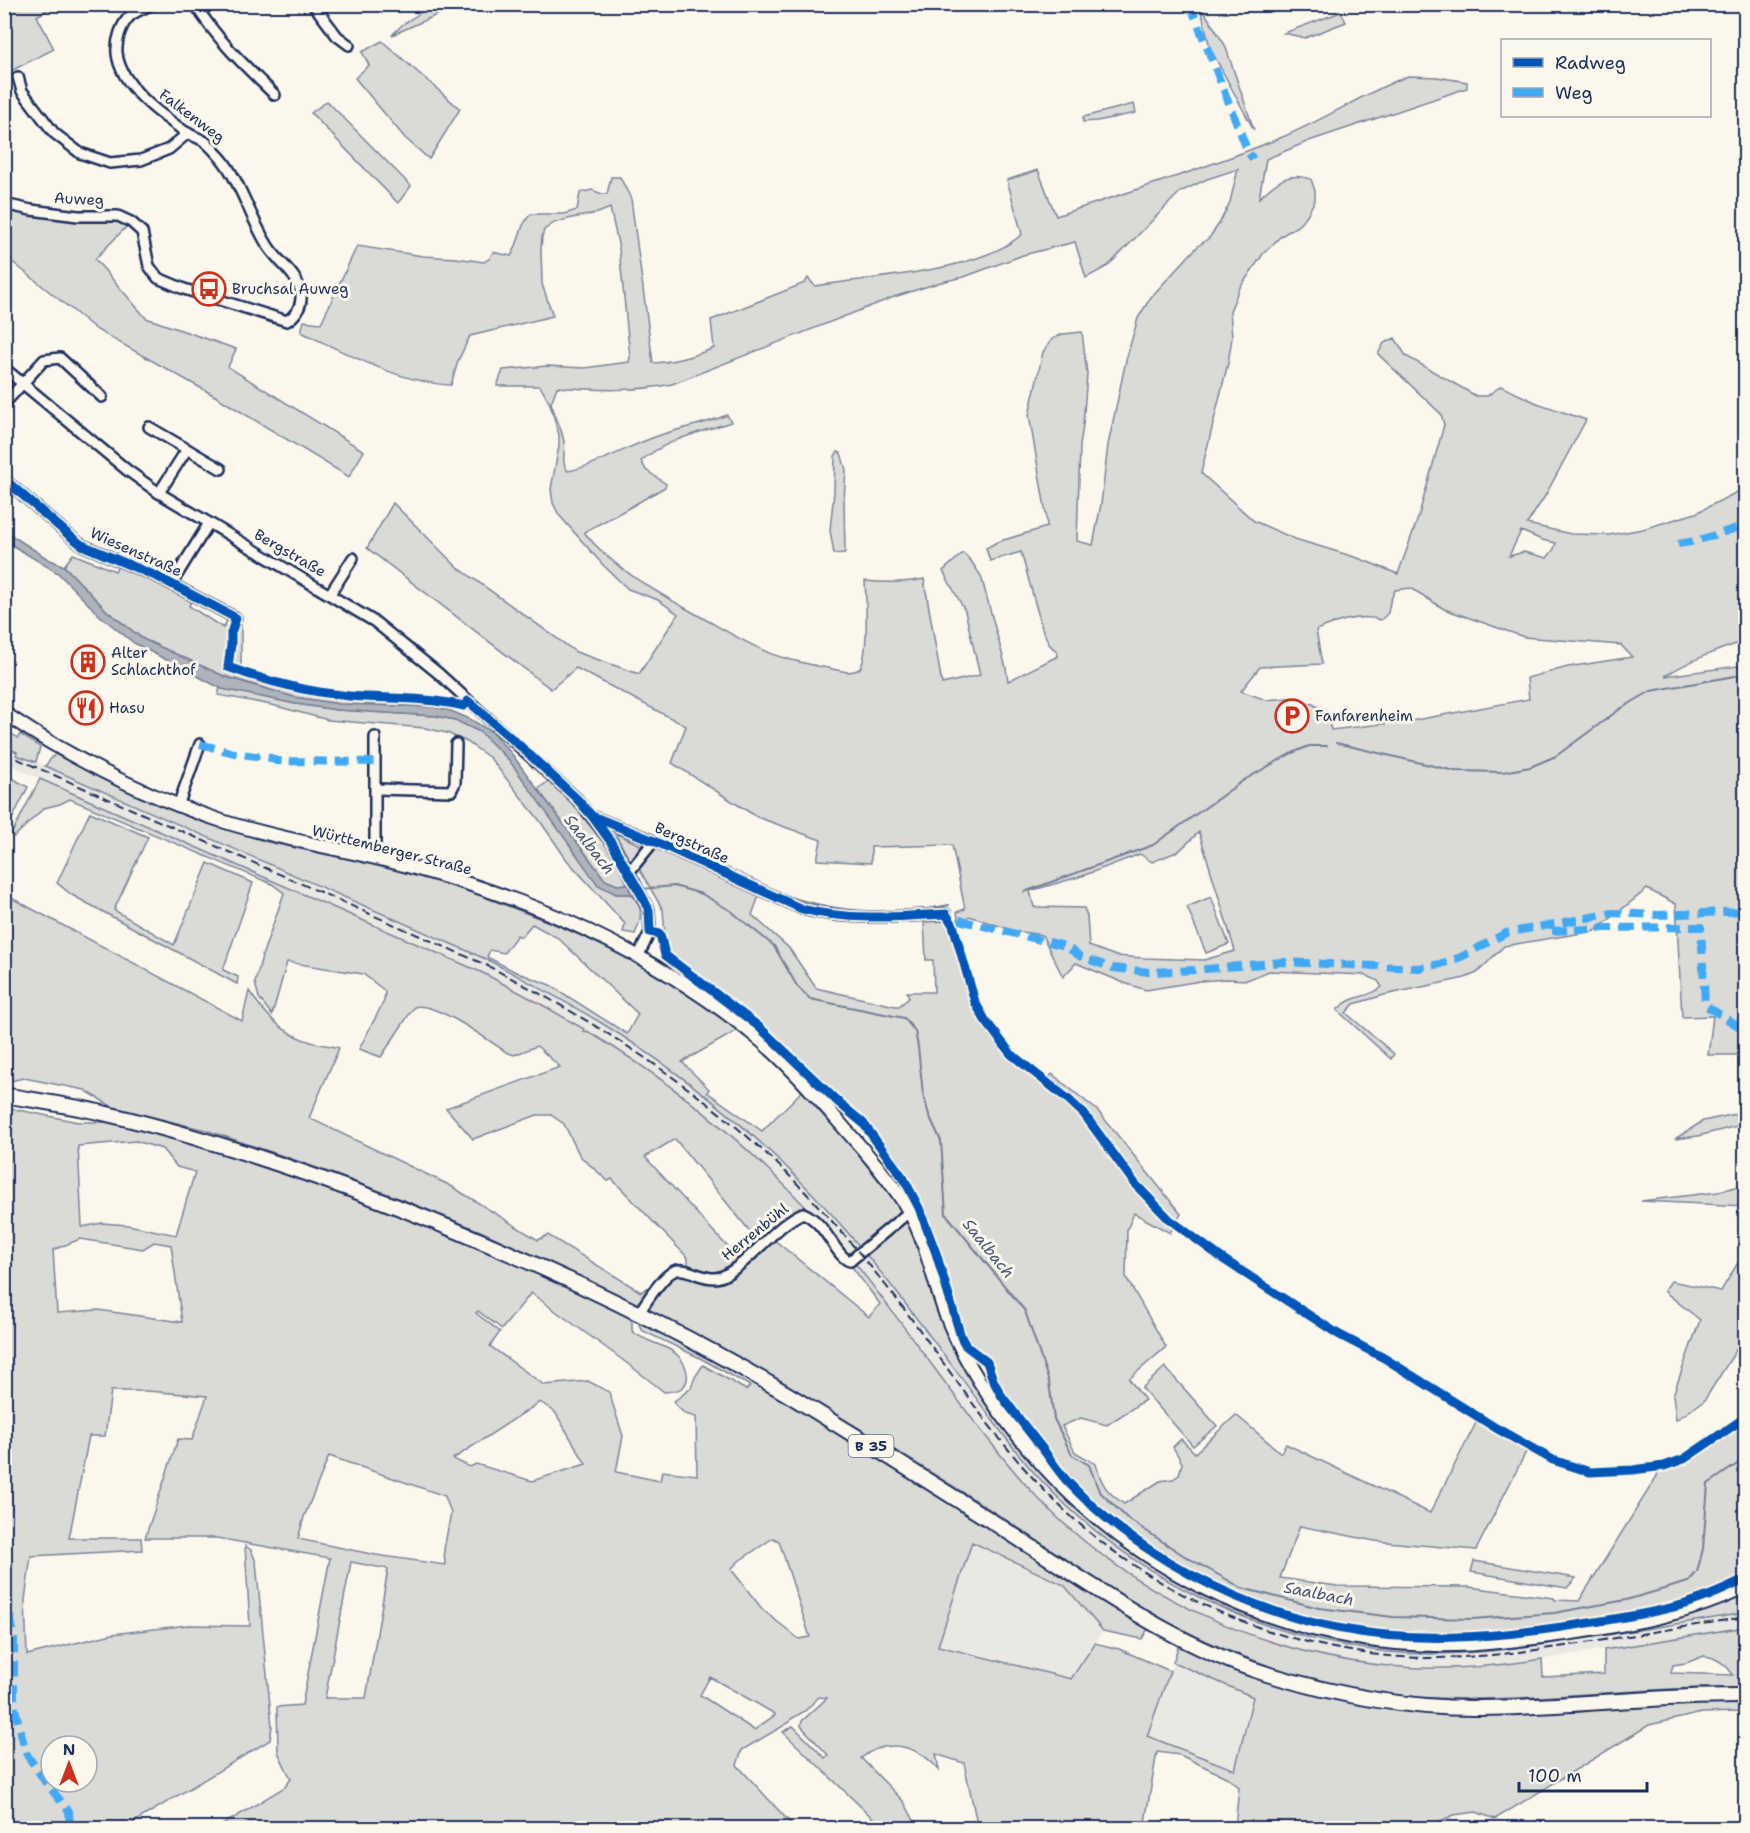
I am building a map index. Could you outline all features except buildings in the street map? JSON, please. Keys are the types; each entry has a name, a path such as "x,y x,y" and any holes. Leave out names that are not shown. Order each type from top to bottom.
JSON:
{"main road":[{"name":"Württemberger Straße","path":"4,713 60,749 178,806 271,836 370,856 486,889 579,926 671,976 752,1032 856,1141 887,1179 909,1212 922,1240 946,1317 965,1357 1006,1421 1046,1470 1089,1512 1133,1547 1180,1577 1228,1600 1282,1621 1336,1635 1391,1642 1454,1645 1523,1640 1650,1620 1722,1599 1746,1587"},
{"name":"B 35","path":"4,1095 105,1113 315,1176 457,1231 638,1314 771,1384 979,1513 1138,1616 1210,1652 1264,1673 1330,1691 1379,1701 1428,1706 1478,1708 1696,1695 1746,1696"}],"street":[{"name":"Falkenweg","path":"152,4 132,15 122,29 117,45 118,61 137,92 152,107 188,133 204,141 222,159 268,247 296,281 301,294 300,305 287,321"},
{"path":"195,4 204,20 235,56 275,95"},
{"path":"313,4 337,36 349,45"},
{"path":"18,77 22,92 54,134 80,153 110,163 141,160 169,149 188,133"},
{"name":"Auweg","path":"4,204 78,216 118,216 131,222 142,232 149,266 158,278 184,289 287,321"},
{"path":"4,404 44,360 60,358 102,397"},
{"name":"Bergstraße","path":"4,368 127,470 159,493 375,622 438,673 577,799 592,816 654,841 802,909 827,915 856,917 946,914"},
{"path":"149,427 221,469"},
{"path":"159,493 187,449"},
{"name":"Wiesenstraße","path":"4,479 82,545 172,583 236,618"},
{"path":"172,583 209,523"},
{"path":"330,594 353,558"},
{"path":"370,856 375,842 375,737"},
{"path":"178,806 201,744"},
{"path":"376,789 451,791 455,783 456,744"},
{"path":"592,816 611,842 649,910 650,932 638,957"},
{"path":"632,877 654,841"},
{"name":"Herrenbühl","path":"638,1314 662,1282 675,1271 684,1270 709,1278 723,1276 787,1223 803,1213 818,1222 842,1257 850,1261 909,1212"}],"shaded area":[{"path":"4,5 56,5 37,16 54,49 7,73 4,68"},
{"path":"432,5 459,5 392,35 402,25"},
{"path":"1200,5 1225,45 1254,130 1210,48"},
{"path":"1341,12 1346,22 1305,38 1284,33"},
{"path":"382,41 460,109 429,159 405,138 355,78 369,65 362,52"},
{"path":"1408,76 1437,77 1467,82 1467,88 1309,141 1266,159 1259,198 1276,183 1295,176 1311,179 1315,200 1299,225 1281,236 1263,254 1239,289 1230,311 1232,338 1228,363 1201,473 1254,521 1295,539 1358,558 1398,574 1418,518 1444,425 1441,414 1378,354 1384,343 1395,338 1406,356 1476,396 1487,396 1501,386 1537,403 1586,420 1545,496 1527,524 1571,534 1609,535 1643,529 1696,513 1745,488 1745,641 1694,660 1665,676 1745,665 1745,1055 1708,1055 1713,1016 1682,1017 1676,904 1647,889 1595,931 1504,946 1477,973 1465,978 1384,995 1354,1004 1346,1013 1394,1054 1391,1059 1337,1010 1348,1001 1370,994 1382,987 1378,981 1366,975 1269,971 1247,980 1200,981 1146,990 1076,963 1063,977 1042,935 1015,931 969,916 959,923 957,912 965,909 952,845 871,847 871,863 817,860 821,840 757,817 672,763 686,726 576,668 551,689 367,548 393,503 456,566 576,652 639,674 678,614 658,600 628,589 603,565 559,515 553,503 551,489 559,435 550,404 540,386 497,386 503,370 547,366 584,368 629,362 619,248 610,208 554,223 544,230 541,249 542,284 553,316 470,336 458,361 451,385 412,379 393,373 301,332 304,321 321,323 357,246 484,262 493,252 511,256 524,223 531,214 564,214 577,210 580,193 592,190 607,194 611,177 620,177 631,199 653,363 669,361 714,348 711,320 805,283 808,278 815,286 894,276 953,265 1004,247 1022,234 1007,180 1038,170 1056,216 1252,149 1296,131","holes":["1238,169 1230,202 1219,224 1209,238 1198,246 1151,297 1138,318 1126,360 1108,445 1101,504 1093,545 1077,541 1080,446 1087,374 1082,332 1063,334 1052,339 1043,352 1029,415 1047,527 997,542 986,548 990,561 1021,552 1042,628 1049,644 1058,656 1008,681 981,576 963,553 943,571 965,611 980,675 942,684 924,579 894,582 865,581 865,652 860,668 847,672 784,658 742,640 642,583 611,559 584,532 665,487 666,484 646,470 641,461 661,447 684,437 731,422 727,415 673,431 590,465 568,471 564,461 563,437 551,403 557,387 629,389 672,384 894,297 964,277 1023,255 1075,242 1086,278 1108,266 1180,192 1207,179","1521,531 1556,543 1547,558 1524,552 1509,556","1411,588 1444,609 1524,637 1621,645 1632,657 1568,667 1527,678 1529,699 1416,720 1331,730 1327,712 1311,703 1288,698 1266,700 1241,691 1260,667 1322,664 1316,630 1340,621 1357,618 1381,620 1388,613 1395,590","1199,832 1235,951 1204,960 1116,956 1089,946 1087,916 1084,908 1034,907 1030,891 1082,876 1140,854 1152,862 1179,851"]},
{"path":"327,101 411,186 398,203 311,113"},
{"path":"1134,104 1136,113 1083,122 1083,117"},
{"path":"4,204 131,222 95,259 146,318 236,349 228,367 364,451 349,477 215,396 97,330 5,256"},
{"path":"838,452 841,453 846,470 845,553 834,554 830,530 835,456"},
{"path":"5,531 48,559 64,566 107,611 143,639 226,677 294,697 339,704 432,707 451,711 470,719 492,732 511,753 605,880 617,885 627,884 631,894 616,894 598,885 509,760 480,732 455,720 436,716 337,710 222,689 134,643 99,615 58,573 5,541"},
{"path":"73,554 115,571 119,564 192,599 189,606 223,628 228,619 241,625 241,670 331,690 455,699 451,711 432,707 339,704 294,697 221,675 143,639 107,611 64,566"},
{"path":"220,688 337,710 436,716 455,720 480,732 509,760 616,894 631,894 635,899 641,913 635,934 623,932 625,924 567,860 540,821 490,758 467,742 447,733 425,728 328,720 272,705 218,695"},
{"path":"5,722 9,726 8,731 18,738 20,734 40,747 36,762 16,755 17,752 5,747"},
{"path":"5,751 15,756 26,757 488,960 605,1025 664,1065 763,1145 856,1241 902,1299 997,1429 1038,1478 1082,1520 1176,1586 1224,1609 1278,1630 1335,1644 1391,1652 1454,1654 1525,1648 1745,1613 1745,1627 1526,1662 1454,1668 1388,1666 1332,1658 1273,1643 1217,1622 1168,1598 1118,1566 1072,1530 1027,1487 986,1437 891,1307 845,1250 800,1201 583,1029 483,973 20,770 5,761"},
{"path":"55,754 141,797 218,826 267,842 368,863 469,891 559,926 634,959 667,978 740,1029 682,1062 709,1089 707,1092 762,1131 802,1091 851,1146 905,1213 994,1412 1027,1456 1085,1516 1130,1551 1178,1581 1225,1604 1280,1625 1323,1637 1391,1648 1454,1650 1685,1616 1745,1593 1745,1613 1508,1649 1412,1654 1339,1645 1290,1633 1243,1617 1198,1596 1154,1572 1113,1545 1039,1478 1009,1443 900,1297 834,1217 788,1168 686,1080 589,1016 488,960 45,766","holes":["532,924 558,938 638,1014 627,1034 550,985 516,972 487,957 490,950 504,953 517,935 521,937"]},
{"path":"5,774 28,787 12,819 5,815"},
{"path":"40,779 483,973 584,1029 583,1031 587,1031 618,1050 679,1093 737,1140 816,1218 812,1223 799,1219 779,1236 774,1233 729,1270 715,1276 688,1268 688,1258 612,1179 608,1181 580,1156 564,1124 551,1115 537,1115 473,1139 446,1108 560,1067 537,1046 514,1055 447,1015 423,1006 414,1007 381,1057 359,1049 384,1001 385,991 363,974 287,962 272,1015 259,998 255,983 284,893 272,884 70,799 44,808 14,837 11,835","holes":["675,1139 757,1240 737,1257 645,1157"]},
{"path":"550,780 595,829 615,858 627,884 617,885 605,880 538,789"},
{"path":"90,812 148,837 114,910 174,945 208,863 253,883 223,970 238,977 237,984 72,895 57,883"},
{"path":"615,833 644,847 657,846 760,893 752,915 789,948 816,988 895,1006 899,1006 909,998 907,992 934,992 933,960 926,960 924,922 944,921 950,926 974,1008 992,1039 1045,1083 1052,1074 1098,1111 1181,1214 1170,1233 1134,1213 1127,1230 1126,1277 1166,1347 1129,1379 1145,1400 1107,1425 1081,1418 1062,1426 1075,1452 1096,1464 1105,1487 1124,1504 1160,1481 1173,1479 1179,1475 1182,1463 1173,1447 1181,1439 1195,1453 1236,1415 1281,1453 1286,1444 1430,1513 1477,1421 1527,1450 1476,1550 1375,1541 1300,1526 1280,1578 1337,1586 1469,1587 1554,1598 1555,1600 1579,1601 1657,1476 1658,1470 1694,1457 1745,1419 1745,1577 1722,1588 1672,1605 1522,1630 1461,1633 1377,1632 1330,1624 1271,1606 1219,1585 1162,1555 1106,1515 1078,1488 1070,1475 1066,1476 1001,1388 990,1359 971,1346 962,1336 937,1251 907,1178 865,1123 839,1102 756,1022 672,958 666,947 663,910 634,860 629,859"},
{"path":"4,894 242,1021 249,991 261,1008 291,1034 311,1042 339,1048 309,1118 451,1186 538,1240 548,1235 641,1292 649,1287 652,1290 644,1302 637,1305 480,1231 295,1160 206,1130 114,1108 85,1090 24,1078 5,1082"},
{"path":"1211,897 1229,944 1206,953 1187,907"},
{"path":"4,1107 78,1122 108,1122 138,1129 298,1176 408,1218 533,1270 626,1315 632,1321 632,1331 675,1353 681,1359 686,1368 686,1384 675,1391 664,1392 531,1293 502,1329 478,1311 476,1313 500,1332 490,1346 544,1385 588,1381 609,1392 623,1436 616,1472 660,1481 662,1471 697,1475 696,1417 685,1414 673,1402 691,1388 703,1365 746,1390 750,1386 700,1358 643,1331 640,1323 724,1365 929,1487 1148,1629 1142,1639 1103,1631 1064,1585 972,1542 938,1646 1071,1679 1095,1643 1119,1649 1170,1671 1147,1736 1235,1770 1253,1697 1173,1662 1179,1644 1261,1678 1434,1712 1511,1714 1703,1702 1746,1702 1745,1723 1741,1719 1741,1712 1702,1713 1649,1725 1495,1819 1476,1812 1454,1815 1424,1828 1235,1828 1239,1787 1228,1778 1180,1755 1157,1752 1144,1828 978,1828 964,1763 936,1754 939,1770 922,1755 902,1747 892,1746 871,1751 861,1758 904,1802 918,1828 883,1828 783,1732 793,1726 825,1758 828,1755 801,1726 802,1721 827,1698 819,1697 790,1722 742,1750 737,1765 795,1828 217,1828 285,1787 291,1779 278,1752 277,1707 302,1705 330,1558 217,1538 145,1538 178,1439 192,1440 207,1396 147,1391 111,1391 105,1436 89,1436 69,1538 141,1538 142,1550 31,1556 25,1600 27,1655 112,1634 188,1625 250,1626 245,1546 251,1550 256,1562 272,1726 270,1740 124,1828 5,1828","holes":["136,1141 162,1149 177,1167 195,1172 176,1235 128,1225 102,1223 82,1227 78,1146","80,1239 143,1249 154,1242 171,1245 182,1322 98,1310 57,1313 53,1250","540,1402 555,1412 586,1464 532,1481 476,1464 470,1467 453,1459","329,1456 445,1496 451,1513 444,1549 445,1565 376,1555 298,1539 304,1517","773,1538 779,1541 810,1637 799,1639 763,1610 731,1569","351,1562 388,1569 366,1698 325,1698","710,1677 775,1715 754,1730 700,1695"]},
{"path":"1745,1112 1745,1124 1698,1136 1675,1139 1703,1121"},
{"path":"1745,1184 1745,1206 1641,1201 1718,1192"},
{"path":"773,1239 869,1317 880,1304 852,1267 854,1262 1003,1458 1062,1522 1144,1584 1190,1609 1238,1630 1287,1647 1337,1659 1388,1666 1465,1667 1542,1659 1543,1677 1604,1674 1604,1650 1745,1627 1745,1688 1699,1688 1517,1698 1426,1698 1349,1688 1257,1662 1198,1637 1143,1608 881,1441 766,1374 649,1311 654,1295 675,1273 717,1280","holes":["1704,1656 1721,1662 1733,1675 1671,1673 1673,1665"]},
{"path":"1745,1251 1745,1336 1704,1401 1676,1420 1673,1395 1700,1320 1664,1291 1671,1281 1721,1291"},
{"path":"1165,1367 1217,1426 1193,1446 1142,1388"},
{"path":"972,1542 1064,1585 1103,1631 1071,1679 938,1646"},
{"path":"1474,1561 1576,1578 1567,1588 1471,1572"},
{"path":"1173,1662 1253,1697 1235,1770 1147,1736"}],"waterway":[{"path":"1336,743 1455,771 1503,772 1530,767 1556,756 1620,709 1651,691 1746,674"},
{"path":"1024,892 1153,845 1244,780 1309,746 1327,746"},
{"path":"708,861 722,867"},
{"path":"758,884 770,889"},
{"name":"Saalbach","path":"642,889 674,886 702,894 731,911 774,946 797,986 810,999 904,1018 915,1031 923,1094 929,1115 941,1141 946,1214 1025,1311 1049,1382 1054,1419 1072,1455 1089,1465 1099,1491 1128,1519 1183,1555 1242,1588 1319,1608 1393,1617 1472,1619 1554,1613 1626,1600 1688,1582 1697,1572 1703,1549 1708,1484 1746,1458"},
{"path":"775,892 818,904 861,911 905,911 949,905"}],"railway":[{"path":"4,753 486,965 574,1013 658,1067 698,1096 774,1160 821,1209 898,1301 997,1435 1033,1478 1069,1514 1108,1547 1150,1575 1194,1600 1241,1621 1289,1637 1338,1649 1412,1658 1484,1656 1532,1651 1746,1617"}],"marked path":[{"path":"1190,4 1248,152 1253,159"},
{"path":"1678,544 1696,541 1746,525"},
{"path":"200,744 234,753 271,758 276,761 375,762"},
{"path":"959,920 1065,946 1081,957 1113,968 1149,972 1282,962 1419,968 1461,957 1506,933 1613,913 1660,915 1746,911"},
{"path":"1552,931 1701,927 1705,1005 1738,1026 1746,1027"},
{"path":"4,1570 14,1639 14,1705 26,1753 46,1783 69,1811 70,1828"}],"cycle path":[{"path":"4,479 82,545 158,577 236,618 231,633 228,667 288,686 318,692 421,700 464,706 468,701 577,799 611,842 642,896 649,910 650,932 660,934 665,955 758,1026 863,1123 904,1179 919,1208 936,1253 961,1337 966,1346 987,1362 1001,1395 1067,1481 1124,1532 1157,1555 1191,1575 1263,1607 1337,1628 1393,1636 1478,1636 1562,1627 1664,1610 1695,1601 1746,1579"},
{"path":"592,816 654,841 802,909 855,917 946,914 953,925 975,1002 985,1020 1011,1054 1084,1114 1136,1185 1169,1219 1223,1259 1338,1334 1384,1358 1496,1428 1553,1460 1590,1472 1664,1466 1684,1459 1746,1417"}],"place":[{"name":"Bruchsal Auweg","path":"209,289"},
{"name":"Alter Schlachthof","path":"88,662"},
{"name":"Hasu","path":"86,708"},
{"name":"Fanfarenheim","path":"1292,716"}]}
